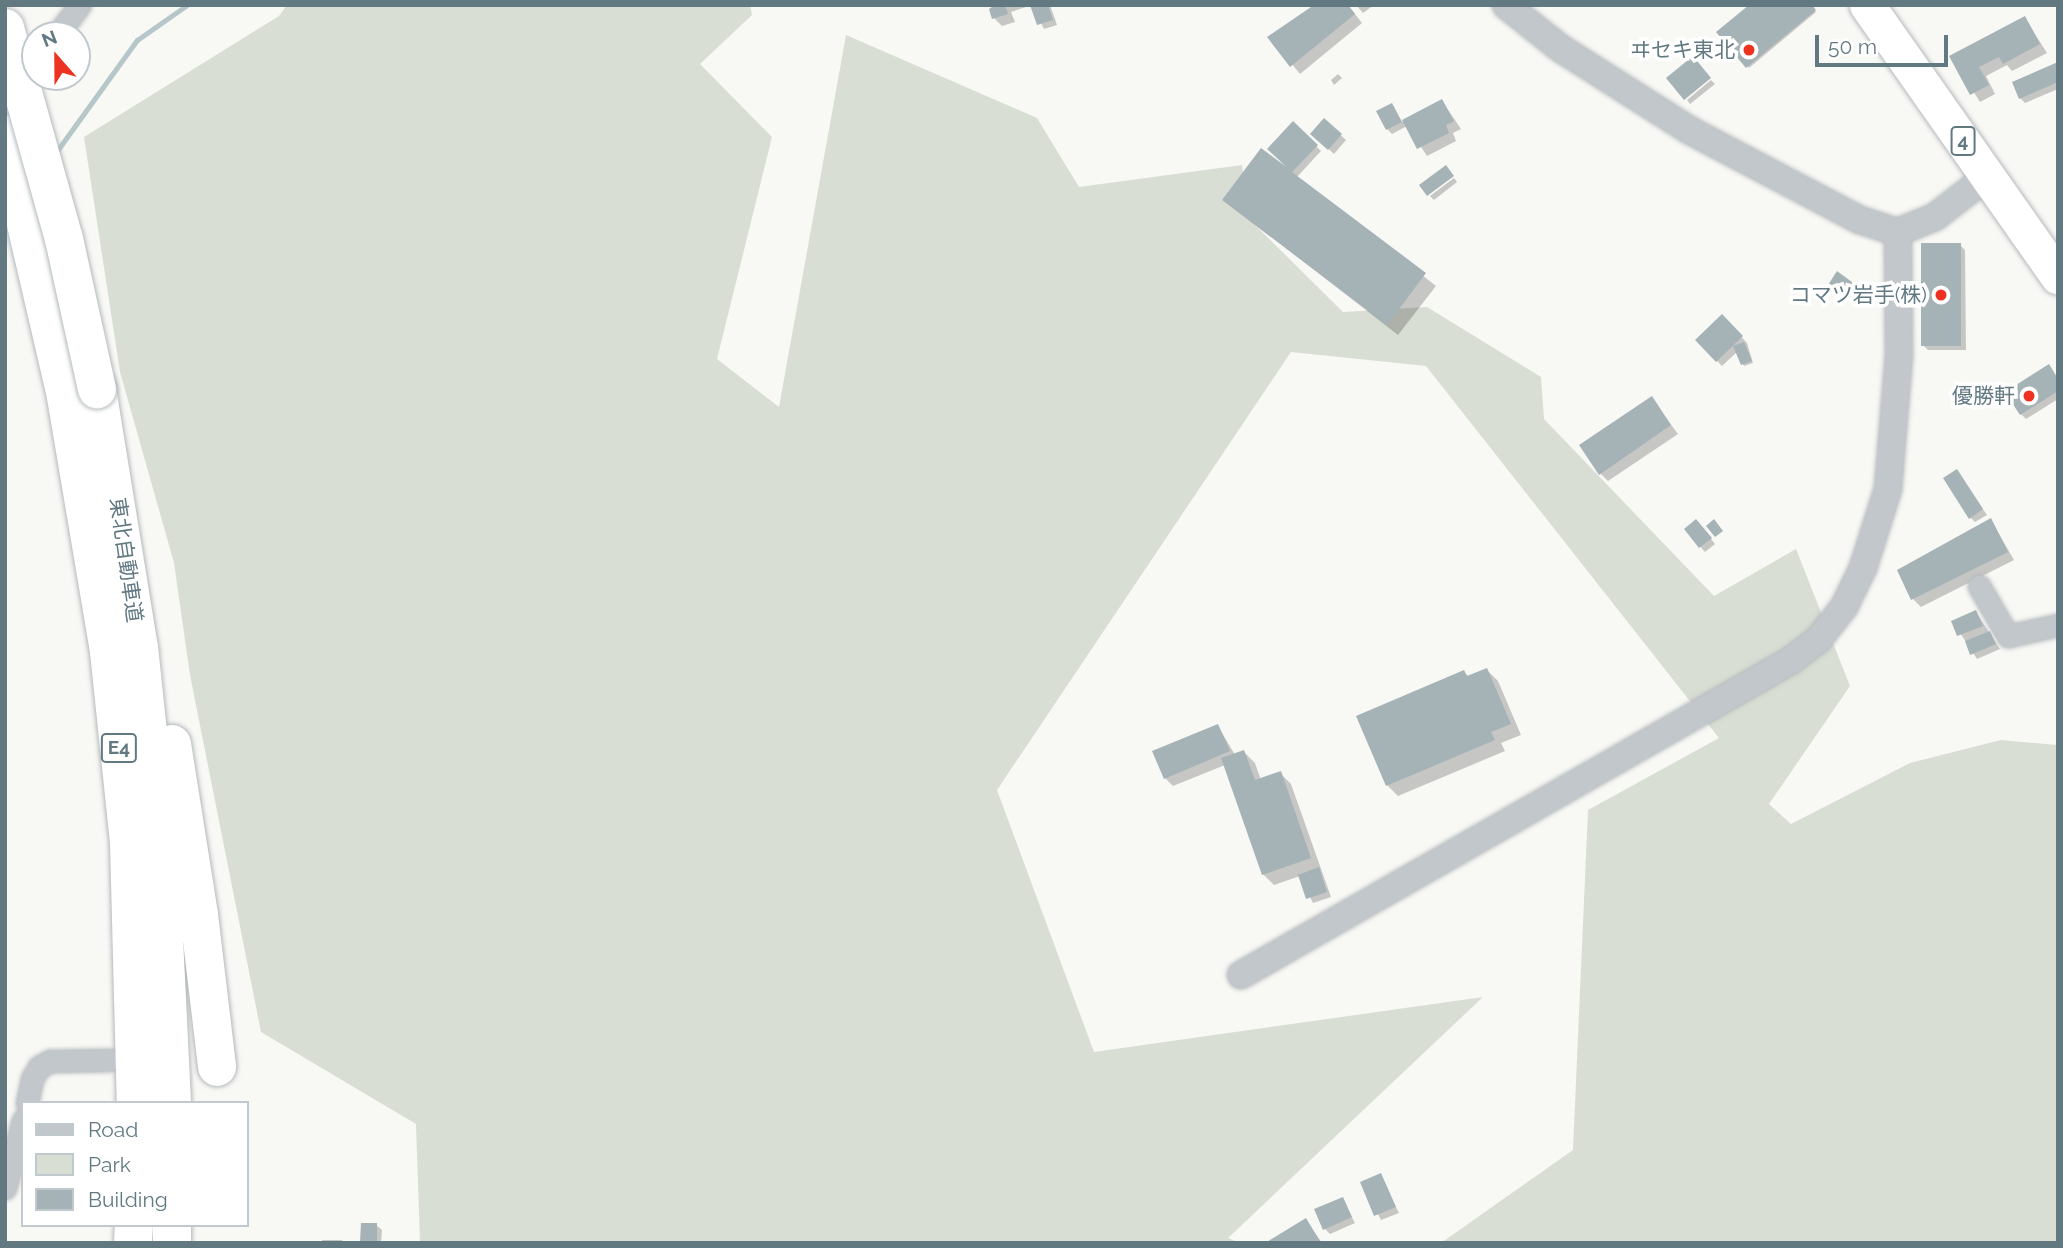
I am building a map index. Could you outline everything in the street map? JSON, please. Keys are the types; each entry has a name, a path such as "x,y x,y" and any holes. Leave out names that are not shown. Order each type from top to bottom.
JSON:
{"highway":[{"name":"4","path":"1867,5 2058,277"},
{"name":"東北自動車道","path":"5,28 64,239 129,843 136,1101"},
{"name":"東北自動車道","path":"5,134 82,393 116,493 139,647 159,836 172,1101"},
{"path":"116,493 154,644 187,825 217,1067"}],"street":[{"path":"68,21 80,5"},
{"path":"1506,5 1560,48 1689,130 1829,207 1898,232 1935,216 1988,176"},
{"path":"1241,975 1790,661 1818,640 1844,607 1863,568 1888,489 1899,356 1898,232"},
{"path":"1979,586 2008,636 2058,625"},
{"path":"28,1101 39,1067 50,1061 109,1060"},
{"path":"5,1188 21,1127"}],"green space":[{"path":"287,5 750,5 752,15 700,64 772,137 717,359 779,407 846,35 1037,118 1079,187 1242,165 1250,220 1343,312 1427,307 1541,377 1544,419 1714,596 1796,549 1850,686 1769,804 1791,824 1910,763 2001,740 2058,745 2058,1243 1441,1243 1573,1150 1588,810 1719,738 1426,366 1291,352 997,790 1094,1052 1483,997 1228,1238 1240,1243 420,1243 416,1124 261,1032 190,675 174,563 120,372 84,137 279,16"}],"building":[{"path":"995,5 1005,5 1008,14 992,19 989,9"},
{"path":"1030,5 1048,5 1053,20 1037,25"},
{"path":"1314,5 1348,5 1355,14 1290,67 1267,37"},
{"name":"ヰセキ東北","path":"1749,5 1812,5 1816,10 1746,68 1716,32"},
{"path":"2025,16 2040,44 2003,64 1999,57 1979,67 1989,85 1970,95 1949,56"},
{"path":"1693,56 1711,78 1684,100 1666,78"},
{"path":"2058,62 2058,82 2019,99 2012,82"},
{"path":"1442,99 1454,121 1446,125 1449,133 1417,149 1402,120"},
{"path":"1392,103 1402,122 1386,130 1376,111"},
{"path":"1324,118 1342,134 1328,150 1310,134"},
{"path":"1293,121 1318,145 1292,172 1426,273 1387,325 1222,200 1261,148 1288,168 1267,149"},
{"path":"1446,165 1454,176 1427,196 1419,185"},
{"name":"コマツ岩手(株)","path":"1921,243 1961,243 1961,346 1921,346"},
{"path":"1837,271 1856,285 1847,298 1828,285"},
{"path":"1722,314 1743,336 1716,362 1695,340"},
{"path":"1744,342 1752,361 1741,365 1733,346"},
{"path":"2049,364 2058,379 2058,391 2020,415 2005,392"},
{"path":"1652,396 1671,425 1599,475 1579,445"},
{"path":"1957,469 1983,509 1969,519 1943,478"},
{"path":"1991,518 2008,552 1911,600 1897,570"},
{"path":"1696,519 1712,538 1699,548 1684,529"},
{"path":"1714,519 1723,531 1715,537 1706,526"},
{"path":"1976,610 1983,626 1957,636 1951,621"},
{"path":"1990,631 1996,644 1970,655 1965,641"},
{"path":"1487,668 1511,724 1491,732 1495,740 1386,786 1356,716 1464,670 1467,676"},
{"path":"1218,724 1230,751 1164,779 1152,751"},
{"path":"1244,750 1255,780 1281,771 1311,858 1262,875 1221,758"},
{"path":"1319,867 1327,892 1306,899 1298,875"},
{"path":"1381,1173 1396,1207 1374,1216 1360,1182"},
{"path":"1343,1197 1352,1217 1323,1230 1314,1209"},
{"path":"1306,1218 1321,1243 1265,1243"},
{"path":"361,1223 377,1223 377,1243 360,1243"}],"waterway":[{"path":"54,155 137,40 187,5"}],"place":[{"name":"ヰセキ東北","path":"1749,50"},
{"name":"コマツ岩手(株)","path":"1941,295"},
{"name":"優勝軒","path":"2029,396"}]}
